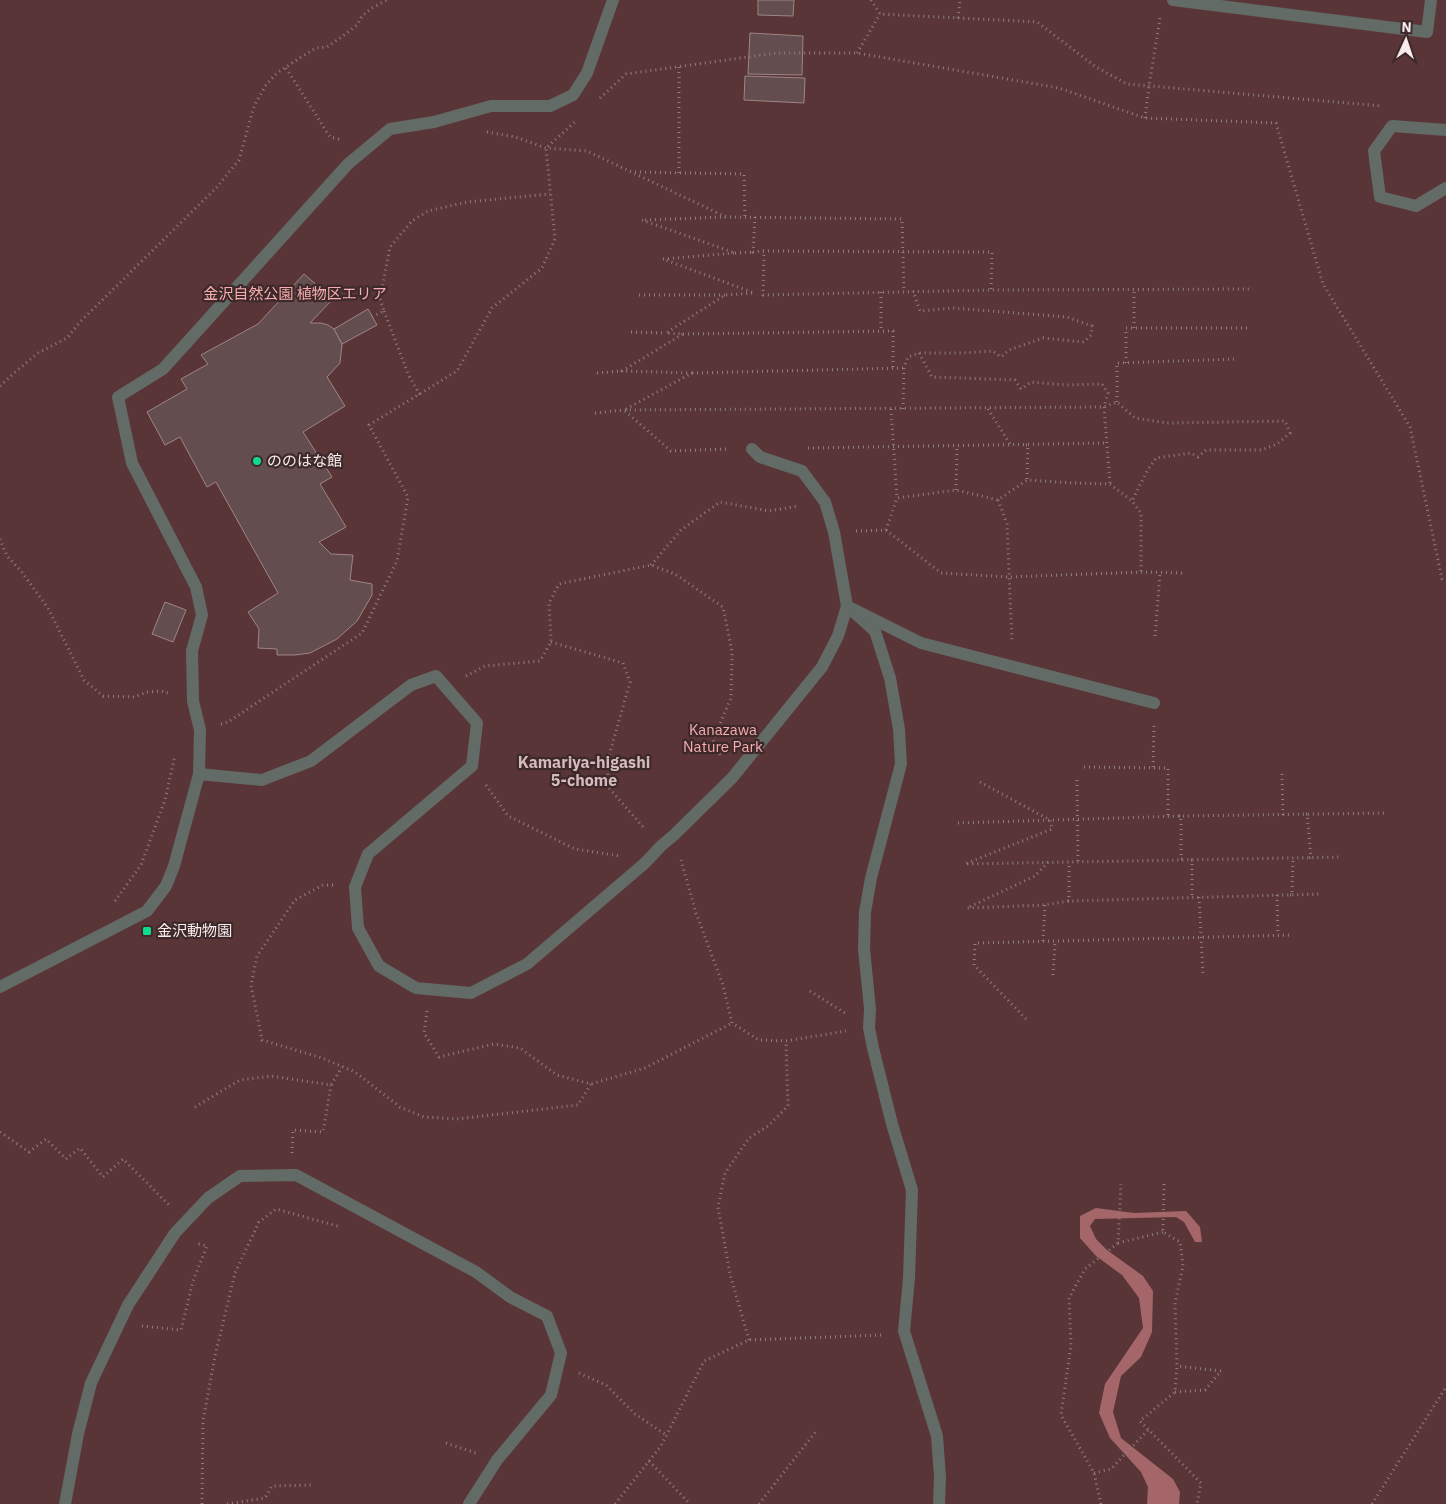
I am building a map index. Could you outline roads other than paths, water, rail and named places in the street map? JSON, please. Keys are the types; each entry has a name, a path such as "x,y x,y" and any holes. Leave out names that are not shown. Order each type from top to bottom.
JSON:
{"lane":[{"path":"0,987 147,911 166,886 174,866 199,774 200,730 193,701 192,651 202,615 196,587 132,463 118,397 163,369 348,164 390,129 434,122 491,106 550,106 573,95 587,73 613,0"},
{"path":"1173,0 1427,32 1432,0"},
{"path":"1446,130 1392,126 1374,150 1380,197 1416,206 1446,188"},
{"path":"199,774 262,780 311,760 411,685 436,676 477,722 472,766 368,854 355,887 358,928 379,966 416,988 470,993 527,964 645,863 732,778 822,667 838,636 847,606 834,532 825,502 802,471 760,457 752,449"},
{"path":"847,606 921,643 1154,703"},
{"path":"847,606 875,631 890,678 899,729 901,764 871,878 866,912 864,949 870,1009 869,1028 892,1124 912,1190 909,1278 904,1331 937,1436 940,1477 939,1504"},
{"path":"65,1504 78,1434 91,1383 128,1305 175,1234 208,1198 240,1176 296,1175 476,1272 510,1297 547,1316 561,1353 551,1395 497,1460 469,1504"}],"place":[{"name":"ののはな館","path":"257,461"},
{"name":"金沢動物園","path":"147,931"}],"district":[{"name":"Kamariya-higashi 5-chome","path":"584,771"}],"park label":[{"name":"金沢自然公園 植物区エリア","path":"295,294"},
{"name":"Kanazawa Nature Park","path":"723,738"}]}
